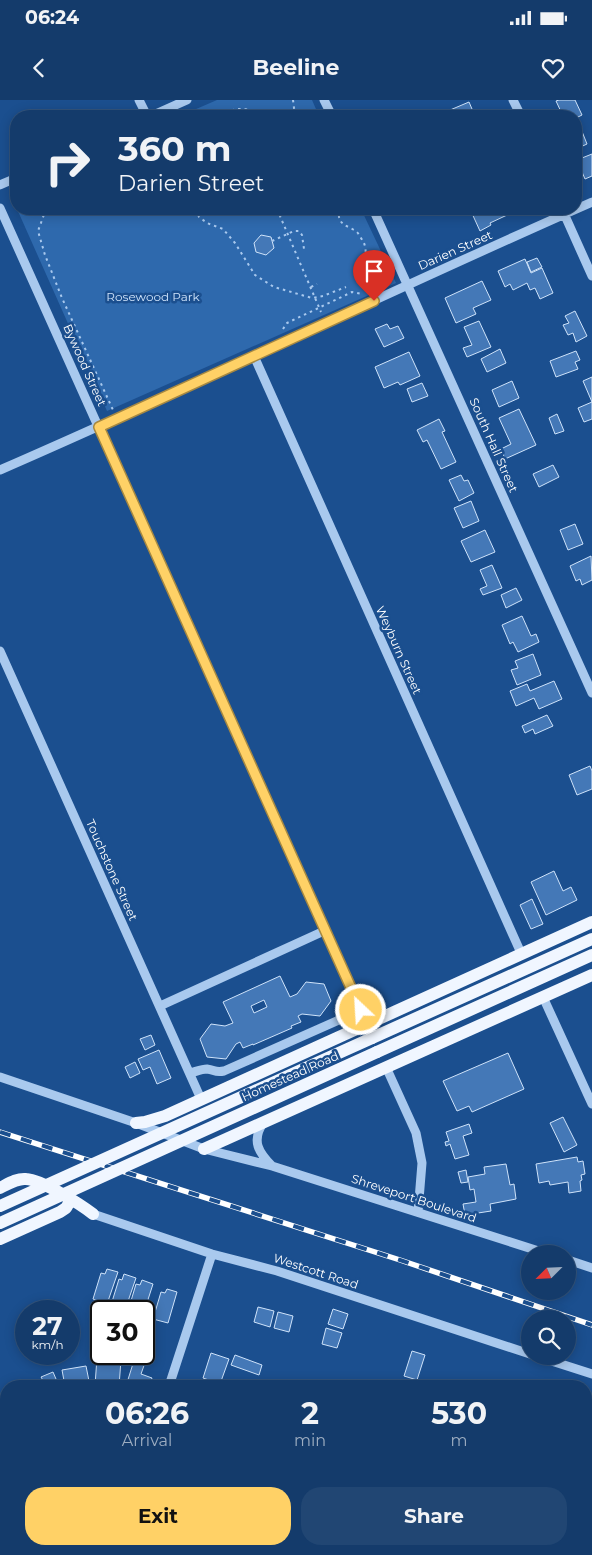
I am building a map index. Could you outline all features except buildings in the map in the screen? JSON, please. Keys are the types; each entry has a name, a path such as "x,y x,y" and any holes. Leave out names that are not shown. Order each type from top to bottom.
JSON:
{"main road":[{"path":"136,1123 165,1116 592,922"},
{"name":"Homestead Road","path":"0,1206 592,939"},
{"name":"Homestead Road","path":"0,1222 592,955"},
{"path":"204,1149 592,975"},
{"path":"160,1132 161,1120 165,1116"},
{"path":"0,1188 21,1179 34,1180 77,1202 93,1214"},
{"path":"0,1239 60,1212 69,1203 68,1197"},
{"path":"60,1212 93,1214"}],"street":[{"path":"164,110 187,100"},
{"name":"Bywood Street","path":"0,208 367,1025"},
{"name":"South Hall Street","path":"377,215 592,692"},
{"name":"Darien Street","path":"0,470 117,419 557,215"},
{"path":"564,215 592,276"},
{"name":"Weyburn Street","path":"254,356 521,954"},
{"name":"Touchstone Street","path":"0,650 201,1099"},
{"path":"160,1006 324,931"},
{"path":"190,1073 208,1069 216,1072 224,1070 339,1020 347,1003 355,997"},
{"path":"543,997 592,1104"},
{"path":"386,1067 416,1133 422,1162 418,1212"},
{"name":"Shreveport Boulevard","path":"0,1077 136,1123 204,1149 272,1166 521,1245"},
{"path":"263,1123 257,1135 259,1150 272,1166"},
{"name":"Westcott Road","path":"93,1214 212,1254 277,1271 521,1351"},
{"path":"171,1380 212,1254"},
{"path":"576,1263 592,1268"},
{"path":"564,1365 592,1374"}],"path":[{"path":"235,110 244,108 254,110"},
{"path":"44,215 38,231 45,255 66,307 117,419"},
{"path":"198,215 207,223 223,229 235,243 255,275 274,287 315,298 346,287"},
{"path":"280,215 321,312"},
{"path":"339,215 340,220 347,227 357,232 364,243 367,254 365,260 366,267 378,275 384,283"},
{"path":"272,242 299,231 302,235 304,249"},
{"path":"311,288 317,284"},
{"path":"283,329 287,324 352,292 362,294"}],"green space":[{"path":"217,100 312,100 316,110 194,110"},
{"name":"Rosewood Park","path":"20,215 364,215 396,283 107,411"}],"railway":[{"path":"0,1132 400,1260 592,1325"}],"route":[{"path":"361,1010 99,427 374,301"}]}
